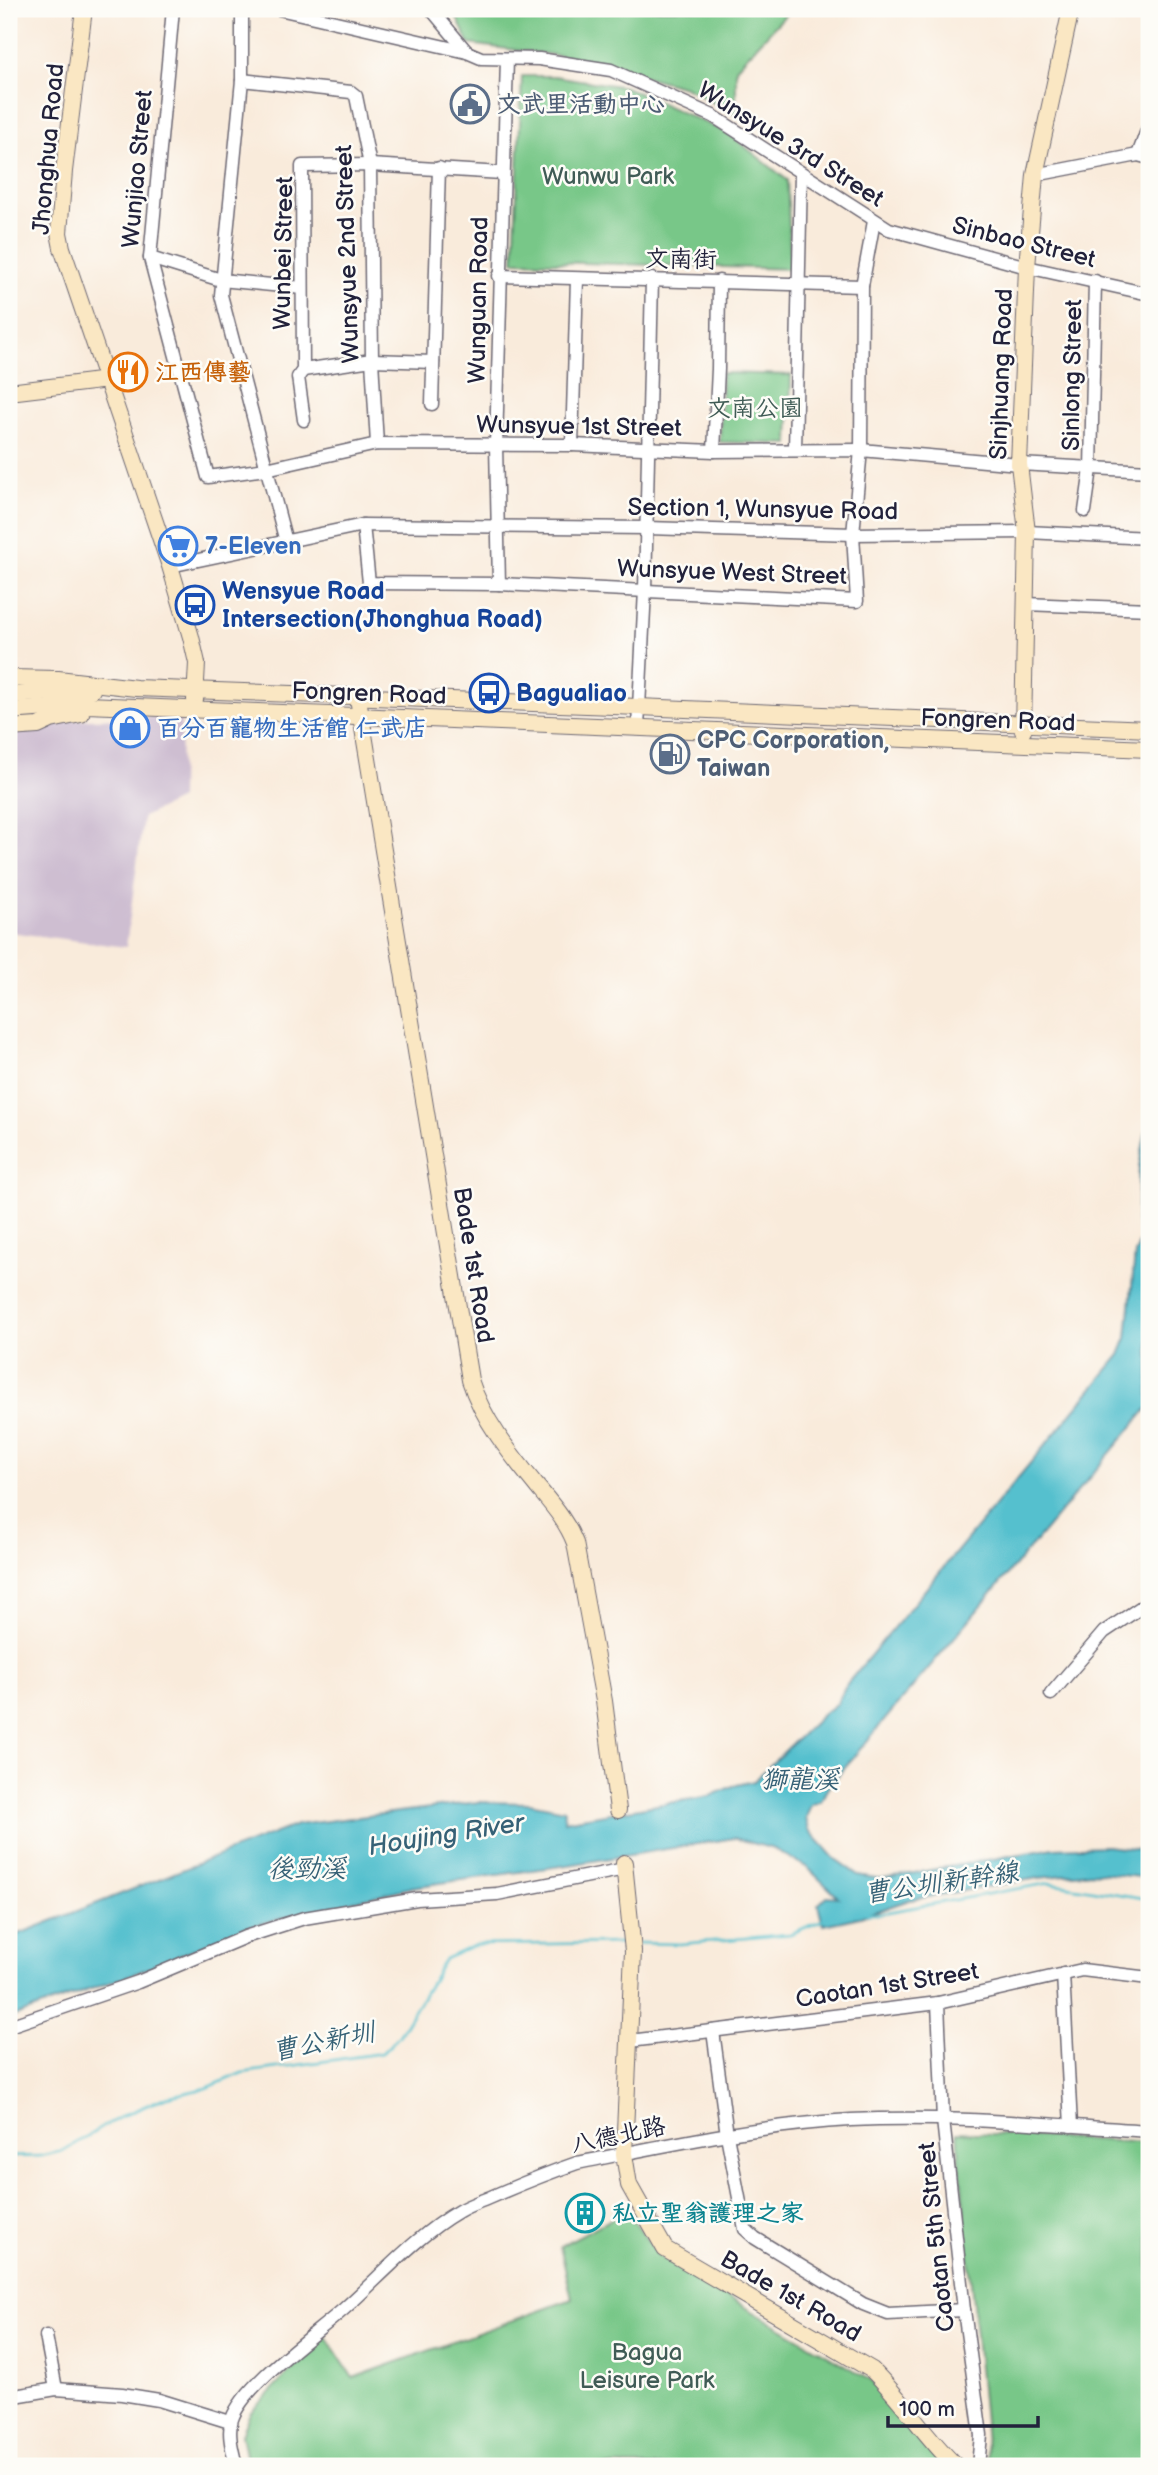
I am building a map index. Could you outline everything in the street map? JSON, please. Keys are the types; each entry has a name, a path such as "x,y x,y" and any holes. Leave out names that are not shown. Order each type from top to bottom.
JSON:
{"street":[{"name":"Jhonghua Road","path":"84,9 64,171 60,233 62,248 170,566 197,663 194,709"},
{"name":"Wunjiao Street","path":"173,9 150,258 208,477 266,469"},
{"path":"242,9 242,80 221,295 286,542"},
{"name":"Wunsyue 3rd Street","path":"278,9 467,52 481,58 539,59 611,70 713,116 889,229"},
{"path":"431,9 467,52"},
{"name":"Sinjhuang Road","path":"1023,744 1027,532 1019,464 1027,267 1035,175 1071,9"},
{"name":"Wunguan Road","path":"499,584 496,445 502,173 508,59"},
{"name":"Wunsyue 2nd Street","path":"242,80 351,92 356,96 370,165 372,360 377,444"},
{"path":"1035,175 1143,156 1149,125"},
{"name":"Wunbei Street","path":"304,420 298,377 303,370 302,166 370,165 502,173"},
{"path":"432,404 439,169"},
{"path":"795,450 801,173"},
{"name":"Wunsyue West Street","path":"363,525 369,583 499,584 857,601 853,534 861,450 862,286 874,221"},
{"name":"Sinbao Street","path":"889,229 1027,267 1149,293"},
{"path":"150,258 221,280 302,288"},
{"name":"文南街","path":"499,276 862,286"},
{"path":"572,445 577,279"},
{"path":"638,727 647,528 652,279"},
{"path":"714,451 719,369 719,281"},
{"name":"Sinlong Street","path":"1085,511 1091,469 1095,281"},
{"path":"303,370 372,360 433,362"},
{"path":"9,392 108,380"},
{"name":"Wunsyue 1st Street","path":"266,469 377,444 572,445 714,451 861,450 1019,464 1149,471"},
{"name":"Section 1, Wunsyue Road","path":"170,566 363,525 647,528 853,534 1027,532 1149,538"},
{"path":"1026,604 1149,609"},
{"name":"Fongren Road","path":"9,678 58,679 136,688 195,691 1149,729"},
{"name":"Fongren Road","path":"9,695 136,688"},
{"name":"Bade 1st Road","path":"358,698 470,1380 475,1395 508,1450 561,1515 572,1535 604,1701 618,1810"},
{"name":"Fongren Road","path":"9,711 87,705 360,714 1149,749"},
{"name":"Fongren Road","path":"9,728 38,726 71,716 132,708"},
{"path":"1051,1694 1104,1632 1149,1602"},
{"path":"9,2026 138,1982 245,1937 304,1918 416,1899 497,1894 624,1866"},
{"name":"Bade 1st Road","path":"624,1866 633,1943 624,2154 629,2185 665,2249 872,2370 891,2388 933,2444 956,2466"},
{"name":"Caotan 1st Street","path":"630,2041 938,2003 1082,1970 1149,1978"},
{"path":"1063,1974 1071,2126"},
{"name":"Caotan 5th Street","path":"938,2003 943,2120 981,2435 978,2466"},
{"path":"713,2031 727,2135 743,2223 755,2238 863,2304 888,2314 964,2310"},
{"name":"八德北路","path":"230,2422 248,2393 412,2246 459,2211 559,2169 749,2130 851,2120 943,2120 1149,2131"},
{"path":"46,2336 57,2389"},
{"path":"9,2397 57,2389 159,2400 230,2422 236,2466"}],"shaded area":[{"path":"181,716 180,799 143,817 126,947 9,932 9,732 61,720"}],"green space":[{"path":"453,9 791,9 736,68 736,115 685,87 571,57 469,44"},
{"name":"Wunwu Park","path":"522,76 554,76 625,87 728,133 787,180 791,269 514,261"},
{"name":"文南公園","path":"722,373 791,375 789,444 720,442"},
{"path":"957,2132 1149,2143 1149,2466 988,2464"},
{"name":"Bagua Leisure Park","path":"626,2211 660,2257 870,2380 936,2456 948,2466 247,2466 241,2434 250,2413 325,2335 353,2378 572,2299 560,2246"}],"water":[{"path":"1149,1123 1149,1407 828,1787 821,1801 811,1805 806,1818 809,1830 834,1858 858,1875 881,1879 1054,1848 1106,1846 1149,1851 1149,1878 1091,1872 1039,1878 909,1900 860,1917 823,1925 818,1905 827,1896 838,1897 808,1868 774,1849 734,1838 412,1887 247,1927 139,1972 9,2018 9,1938 296,1825 478,1802 529,1803 565,1810 564,1821 710,1796 754,1781 837,1703 846,1685 1120,1355 1127,1338 1135,1254 1141,1238 1137,1221 1139,1167"}],"waterway":[{"name":"曹公圳新幹線","path":"866,1914 1050,1883 1149,1899"},
{"name":"曹公新圳","path":"637,1943 680,1944 790,1934 823,1920"},
{"name":"曹公新圳","path":"9,2157 40,2156 62,2151 122,2116 166,2097 207,2088 242,2073 382,2053 399,2036 445,1959 476,1945 627,1943"}],"place":[{"name":"文武里活動中心","path":"470,104"},
{"name":"江西傳藝","path":"128,372"},
{"name":"7-Eleven","path":"178,546"},
{"name":"Wensyue Road Intersection(Jhonghua Road)","path":"195,605"},
{"name":"Bagualiao","path":"489,693"},
{"name":"百分百寵物生活館 仁武店","path":"130,728"},
{"name":"CPC Corporation, Taiwan","path":"670,754"},
{"name":"私立聖翁護理之家","path":"585,2213"}],"water label":[{"name":"獅龍溪","path":"800,1779"},
{"name":"Houjing River","path":"446,1834"},
{"name":"後勁溪","path":"307,1868"}]}
